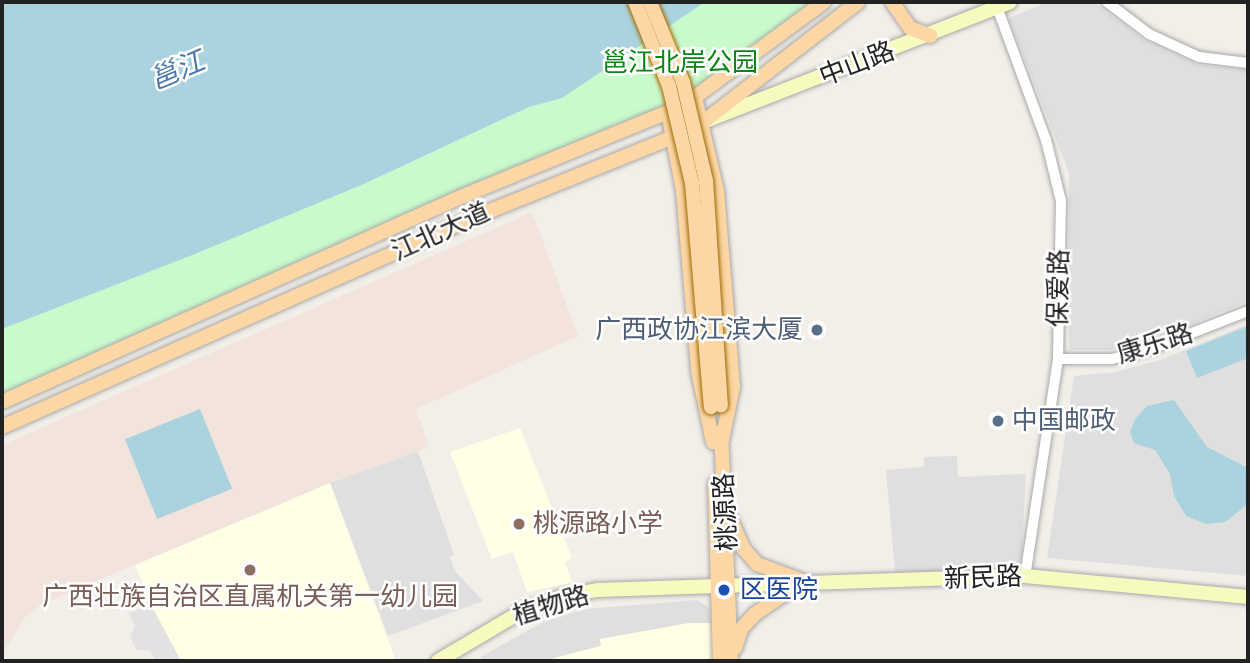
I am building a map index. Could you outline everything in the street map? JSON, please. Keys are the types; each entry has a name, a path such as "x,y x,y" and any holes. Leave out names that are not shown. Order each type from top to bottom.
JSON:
{"main road":[{"path":"635,2 669,86 692,183 716,406"},
{"path":"650,2 683,82 706,181 716,406"},
{"name":"江北大道","path":"2,402 463,196 667,111 695,97 824,2"},
{"name":"江北大道","path":"2,427 470,219 673,137 703,122 858,2"},
{"path":"892,2 910,28 930,36"},
{"name":"中山路","path":"703,122 930,36 1003,5"},
{"path":"695,97 717,191 733,387 717,441"},
{"path":"667,111 683,191 698,371 717,441"},
{"name":"桃源路","path":"716,406 727,661"},
{"name":"桃源路","path":"717,441 725,504 724,584"},
{"path":"725,504 744,549 757,564 803,581"},
{"name":"新民路","path":"724,584 1025,576 1248,597"},
{"path":"727,661 741,629 755,614 803,581"},
{"name":"植物路","path":"438,661 489,627 561,597 724,584"}],"street":[{"path":"1107,2 1149,34 1199,57 1248,62"},
{"name":"保爱路","path":"1003,5 1057,175 1062,201 1058,359 1025,576"},
{"name":"康乐路","path":"1058,359 1112,359 1151,349 1248,311"}],"shaded area":[{"path":"1047,2 1094,2 1145,41 1198,65 1248,70 1248,301 1150,341 1112,350 1069,350 1069,173 1009,18"},
{"path":"532,212 578,336 416,409 429,447 330,483 42,604 25,617 2,654 2,445"},
{"path":"1248,324 1248,576 1047,558 1074,376 1115,372 1160,360"},
{"name":"桃源路小学","path":"520,428 572,558 565,562 572,583 527,592 513,552 492,559 450,452"},
{"path":"418,451 454,555 450,557 455,571 483,601 388,636 330,483"},
{"path":"957,456 958,477 1026,474 1021,568 895,573 886,470 924,467 924,457"},
{"name":"广西壮族自治区直属机关第一幼儿园","path":"330,483 396,661 181,661 151,605 135,565"},
{"path":"697,600 708,607 712,623 600,639 601,646 543,661 484,661 480,657 545,621 585,609"},
{"path":"151,605 181,661 156,661 150,651 137,650 130,637 135,626 129,613"},
{"path":"689,623 712,623 713,661 543,661 601,646 600,639"}],"green space":[{"name":"邕江北岸公园","path":"705,2 824,2 695,97 2,402 2,329 195,254 364,184 529,107 562,98"}],"water":[{"name":"邕江","path":"2,2 705,2 562,98 529,107 364,184 195,254 2,329"},
{"path":"1248,326 1248,358 1197,378 1186,351"},
{"path":"1174,400 1207,447 1248,468 1248,504 1225,522 1206,524 1186,516 1174,496 1170,474 1155,450 1134,443 1130,432 1135,419 1147,406"},
{"path":"200,409 232,489 157,519 125,439"}],"place":[{"name":"广西政协江滨大厦","path":"817,330"},
{"name":"中国邮政","path":"998,421"},
{"name":"桃源路小学","path":"519,524"},
{"name":"广西壮族自治区直属机关第一幼儿园","path":"250,570"},
{"name":"区医院","path":"724,590"}]}
